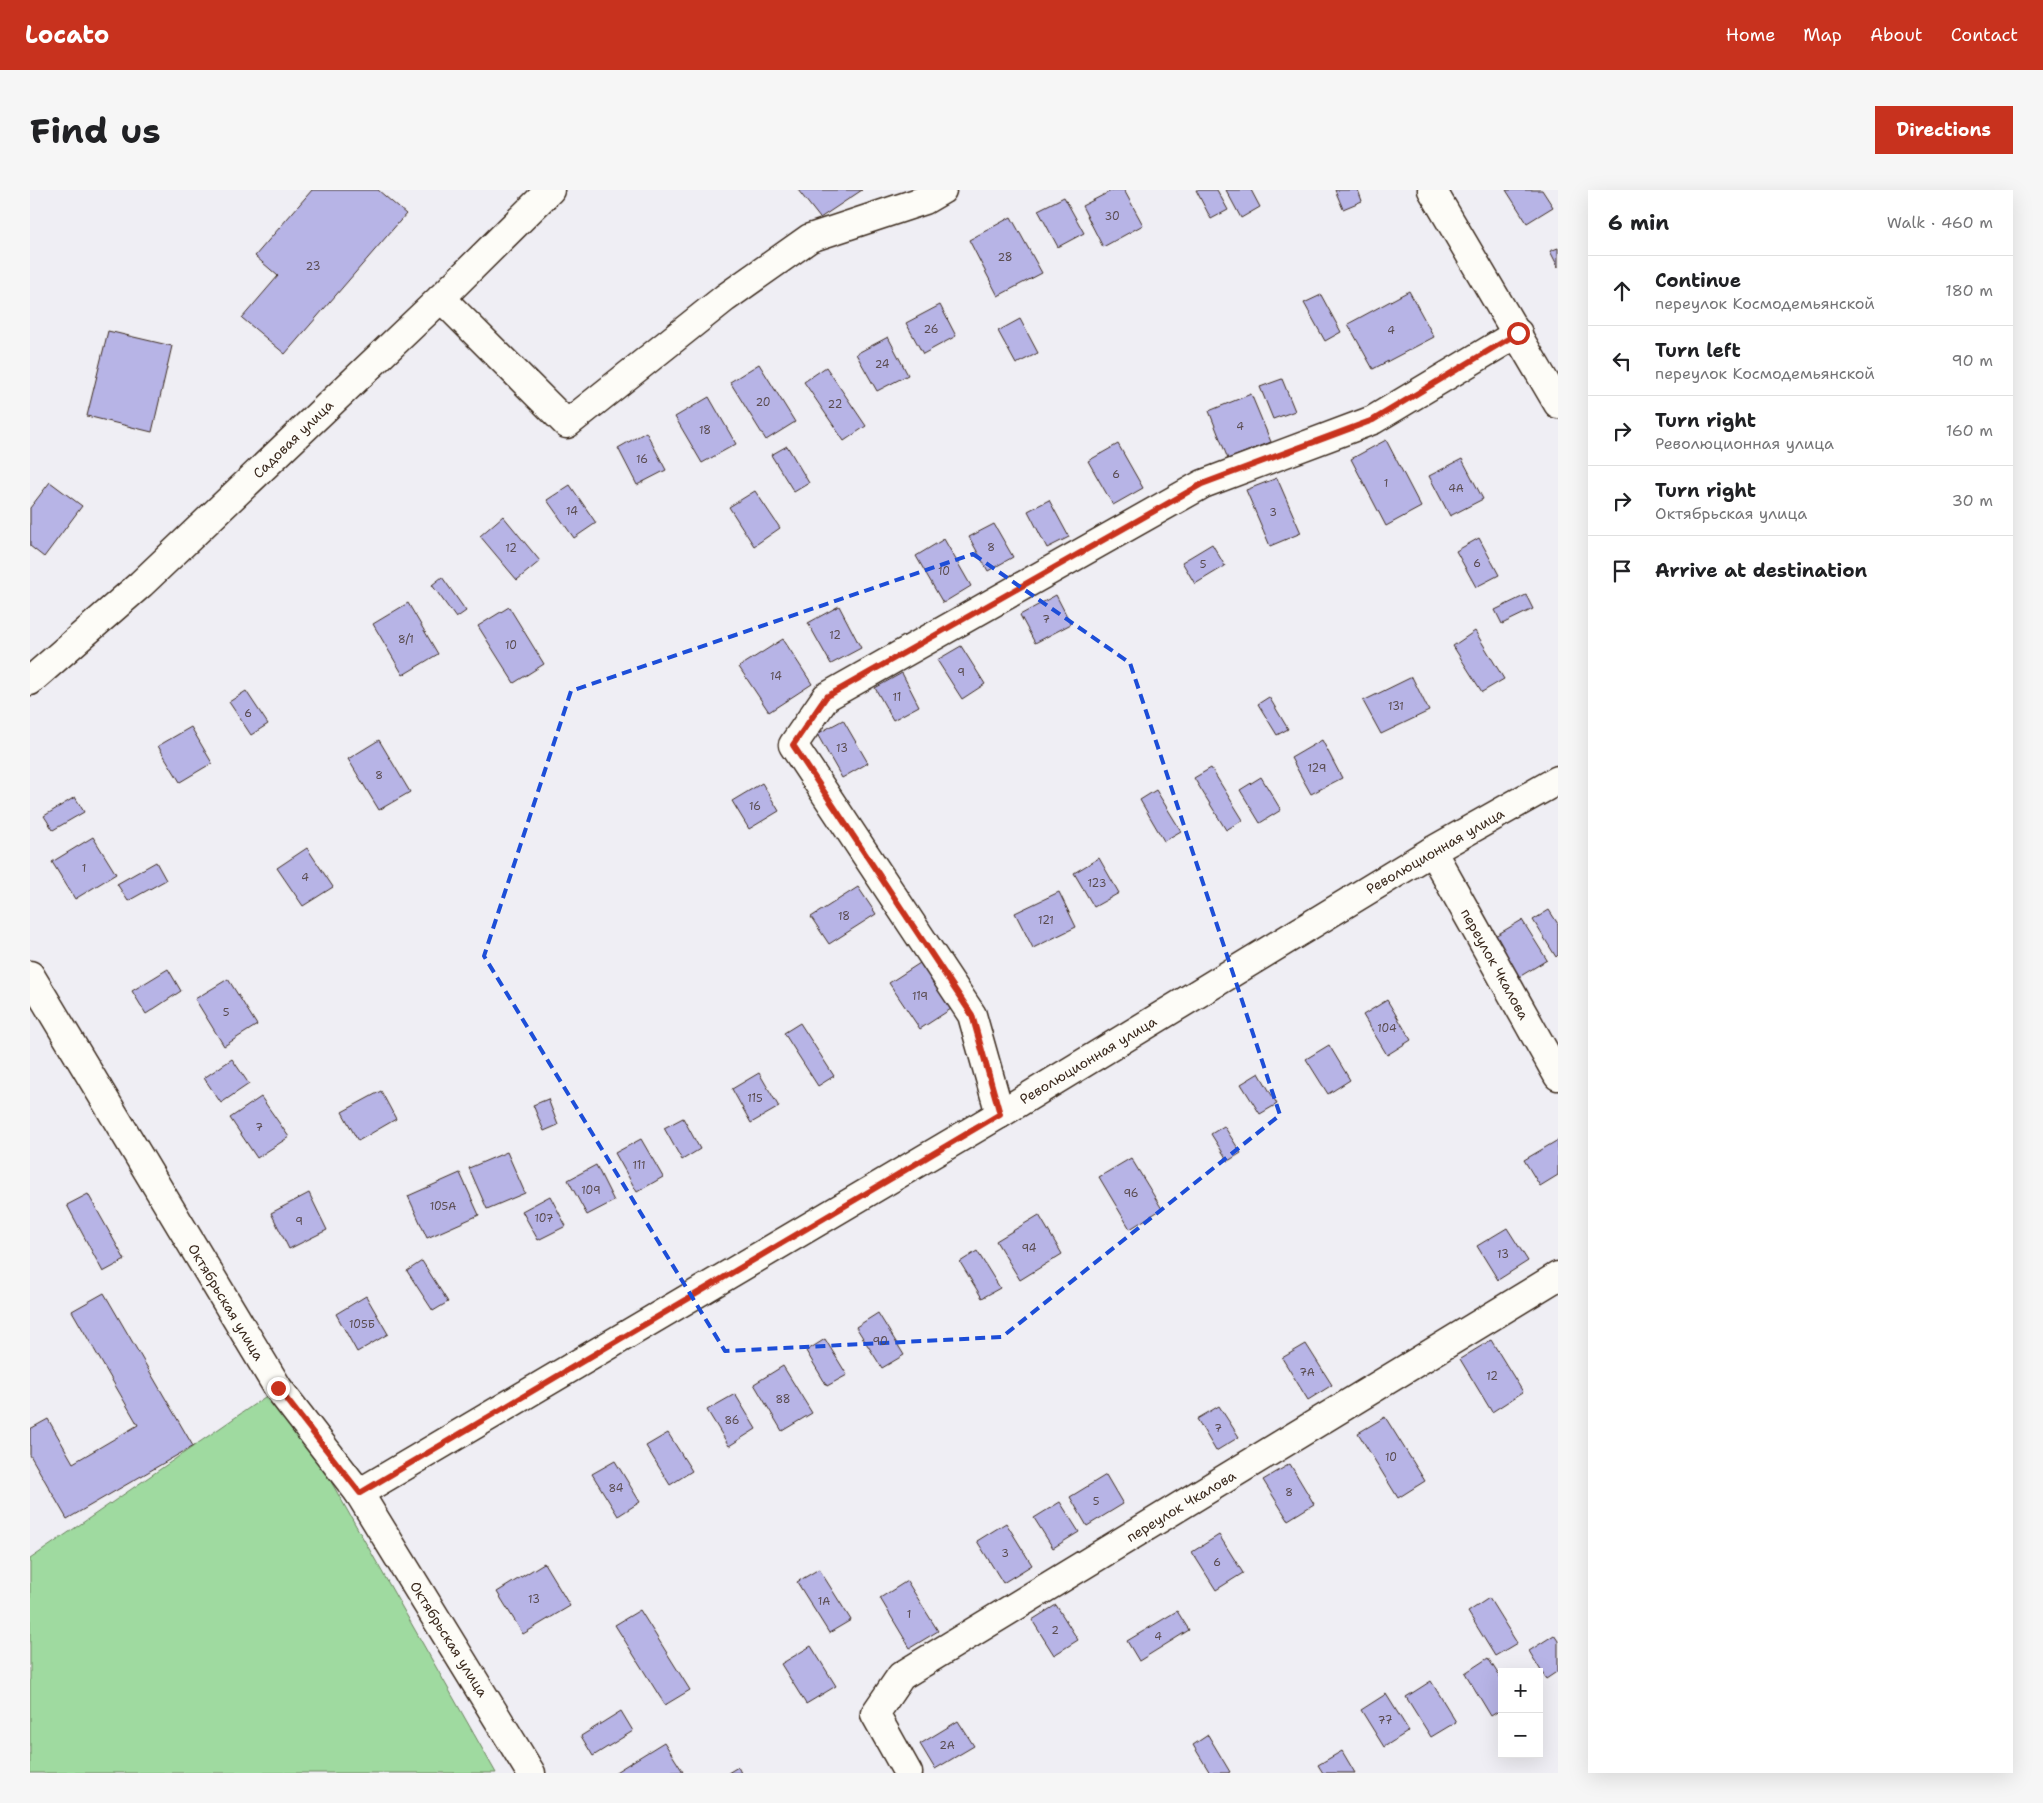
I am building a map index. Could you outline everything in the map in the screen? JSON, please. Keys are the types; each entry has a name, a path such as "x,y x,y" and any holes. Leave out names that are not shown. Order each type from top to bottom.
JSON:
{"street":[{"name":"Садовая улица","path":"30,681 141,584 441,298 550,190"},
{"path":"441,298 567,424 726,298 810,238 925,200 942,190"},
{"path":"1432,190 1518,333 1558,404"},
{"path":"1000,1114 972,1015 793,745 826,697 852,682 1202,484 1373,420 1518,333"},
{"name":"Революционная улица","path":"360,1493 1000,1114 1432,851 1558,780"},
{"name":"переулок Чкалова","path":"1432,851 1558,1076"},
{"name":"Октябрьская улица","path":"30,975 278,1388 360,1493 531,1773"},
{"name":"переулок Чкалова","path":"908,1773 875,1714 901,1676 1558,1276"}],"highlighted area":[{"path":"973,554 1130,663 1280,1115 1002,1337 725,1351 484,956 571,691"}],"green space":[{"path":"278,1388 496,1773 30,1773 30,1559"}],"building":[{"path":"312,190 378,190 406,214 285,354 242,318 278,276 255,256"},
{"path":"798,190 862,190 820,218"},
{"path":"1113,190 1124,190 1143,225 1103,247 1082,206"},
{"path":"1196,190 1217,190 1228,210 1211,219"},
{"path":"1226,190 1251,190 1260,207 1241,218"},
{"path":"1335,190 1358,190 1362,201 1343,209"},
{"path":"1506,190 1542,190 1553,207 1527,223"},
{"path":"1064,197 1084,233 1058,247 1038,210"},
{"path":"1011,217 1042,273 998,296 969,240"},
{"path":"1558,248 1558,267 1550,251"},
{"path":"1409,291 1434,337 1373,369 1348,324"},
{"path":"1321,295 1341,332 1325,341 1304,303"},
{"path":"940,305 956,336 923,354 906,323"},
{"path":"1020,319 1038,353 1016,364 998,331"},
{"path":"108,331 172,346 152,432 87,416"},
{"path":"888,337 908,375 877,391 856,354"},
{"path":"759,364 795,422 766,440 730,382"},
{"path":"826,367 866,426 844,441 804,382"},
{"path":"1282,379 1295,411 1273,419 1260,387"},
{"path":"1251,394 1271,442 1228,459 1209,411"},
{"path":"709,397 736,444 702,463 675,417"},
{"path":"646,432 666,470 637,485 618,448"},
{"path":"1386,440 1421,507 1386,526 1351,459"},
{"path":"1118,444 1143,488 1113,505 1088,461"},
{"path":"787,446 809,483 794,492 771,455"},
{"path":"1462,459 1483,499 1450,516 1429,476"},
{"path":"1277,478 1301,533 1270,546 1246,490"},
{"path":"50,482 82,506 44,557 30,546 30,508"},
{"path":"570,485 596,523 574,538 547,500"},
{"path":"755,491 780,528 754,546 729,507"},
{"path":"1049,500 1069,537 1047,548 1028,511"},
{"path":"503,516 540,561 517,580 480,536"},
{"path":"994,524 1013,557 988,571 969,537"},
{"path":"1479,538 1499,575 1476,587 1456,551"},
{"path":"944,539 971,586 943,603 916,556"},
{"path":"1212,544 1225,566 1195,584 1182,562"},
{"path":"442,577 466,611 456,618 432,585"},
{"path":"1056,595 1071,624 1035,643 1020,615"},
{"path":"1526,595 1533,609 1502,624 1495,610"},
{"path":"408,603 438,654 403,675 373,624"},
{"path":"839,606 861,648 831,664 808,623"},
{"path":"509,607 544,664 514,683 478,626"},
{"path":"1475,631 1504,679 1482,692 1453,646"},
{"path":"783,639 812,684 769,712 739,667"},
{"path":"961,646 985,684 962,699 937,660"},
{"path":"902,673 919,706 893,720 875,688"},
{"path":"1412,677 1429,711 1381,734 1363,701"},
{"path":"246,691 268,724 251,735 229,702"},
{"path":"1269,697 1288,729 1277,735 1258,704"},
{"path":"843,720 868,763 842,778 817,734"},
{"path":"191,727 212,763 180,782 158,746"},
{"path":"379,740 410,792 379,810 348,759"},
{"path":"1322,740 1342,778 1311,794 1291,758"},
{"path":"1211,768 1243,820 1226,830 1194,778"},
{"path":"1261,777 1281,810 1260,823 1240,790"},
{"path":"762,783 779,811 749,829 732,801"},
{"path":"1156,790 1181,831 1164,841 1140,800"},
{"path":"75,797 84,812 53,830 44,816"},
{"path":"93,837 116,874 75,899 52,862"},
{"path":"307,848 333,887 303,906 277,868"},
{"path":"1099,858 1119,893 1094,907 1074,873"},
{"path":"156,862 166,880 128,901 117,884"},
{"path":"858,887 876,914 829,944 811,917"},
{"path":"1059,892 1076,927 1033,948 1015,913"},
{"path":"1549,910 1558,924 1558,955 1556,957 1533,920"},
{"path":"1522,920 1547,960 1519,977 1495,936"},
{"path":"920,963 951,1009 920,1029 889,983"},
{"path":"168,969 181,991 146,1014 132,991"},
{"path":"228,979 257,1025 224,1046 195,999"},
{"path":"1387,1000 1411,1040 1387,1055 1363,1015"},
{"path":"800,1023 834,1076 818,1086 784,1033"},
{"path":"1329,1045 1350,1080 1328,1094 1306,1059"},
{"path":"232,1059 249,1084 221,1103 204,1078"},
{"path":"759,1073 779,1107 751,1123 732,1089"},
{"path":"1259,1073 1277,1104 1260,1114 1241,1084"},
{"path":"381,1091 396,1119 358,1141 342,1112"},
{"path":"261,1097 289,1137 257,1158 230,1118"},
{"path":"548,1099 558,1125 544,1131 533,1105"},
{"path":"683,1118 700,1149 682,1160 664,1128"},
{"path":"1224,1126 1241,1153 1228,1161 1211,1134"},
{"path":"641,1139 663,1177 637,1192 615,1153"},
{"path":"1558,1140 1558,1175 1540,1186 1524,1160"},
{"path":"507,1152 525,1193 487,1209 469,1168"},
{"path":"1131,1158 1162,1209 1130,1229 1099,1177"},
{"path":"596,1165 614,1201 587,1215 568,1180"},
{"path":"460,1173 479,1215 427,1238 408,1196"},
{"path":"309,1193 327,1230 289,1249 271,1213"},
{"path":"88,1194 125,1260 103,1272 67,1205"},
{"path":"550,1196 566,1226 538,1240 522,1211"},
{"path":"1039,1215 1062,1254 1020,1280 996,1241"},
{"path":"1507,1228 1528,1261 1498,1280 1477,1246"},
{"path":"977,1251 1000,1288 982,1298 960,1262"},
{"path":"422,1261 448,1302 433,1311 407,1271"},
{"path":"104,1293 193,1446 67,1519 30,1455 30,1429 48,1419 73,1463 138,1425 72,1311"},
{"path":"366,1296 388,1334 357,1352 336,1314"},
{"path":"878,1313 904,1355 882,1368 856,1327"},
{"path":"825,1339 847,1375 827,1386 806,1351"},
{"path":"1491,1340 1523,1392 1492,1412 1460,1359"},
{"path":"1306,1344 1332,1385 1308,1400 1282,1358"},
{"path":"783,1366 812,1413 782,1431 754,1384"},
{"path":"735,1394 756,1429 729,1446 707,1410"},
{"path":"1219,1406 1239,1437 1216,1451 1197,1419"},
{"path":"1385,1417 1425,1481 1398,1498 1358,1433"},
{"path":"668,1433 692,1471 670,1485 646,1446"},
{"path":"615,1461 640,1502 618,1516 592,1474"},
{"path":"1290,1464 1314,1504 1288,1520 1263,1480"},
{"path":"1106,1475 1123,1504 1087,1526 1070,1497"},
{"path":"1060,1502 1079,1532 1053,1548 1034,1518"},
{"path":"1006,1523 1032,1565 1003,1583 977,1541"},
{"path":"1219,1535 1243,1573 1216,1590 1192,1552"},
{"path":"544,1563 570,1606 523,1634 497,1592"},
{"path":"819,1569 851,1620 829,1633 797,1582"},
{"path":"907,1581 938,1631 910,1648 880,1598"},
{"path":"1489,1598 1517,1643 1495,1656 1468,1612"},
{"path":"1056,1605 1078,1640 1054,1655 1032,1620"},
{"path":"640,1610 690,1690 665,1705 615,1625"},
{"path":"1177,1611 1189,1630 1139,1661 1127,1641"},
{"path":"1554,1635 1558,1641 1558,1671 1546,1679 1543,1674 1543,1668 1539,1668 1529,1651"},
{"path":"811,1646 836,1686 806,1704 781,1664"},
{"path":"1488,1658 1498,1674 1498,1712 1491,1716 1465,1673"},
{"path":"1431,1681 1456,1722 1431,1737 1406,1697"},
{"path":"1386,1694 1409,1731 1384,1747 1361,1710"},
{"path":"621,1711 633,1731 593,1756 581,1736"},
{"path":"958,1721 974,1746 935,1769 920,1744"},
{"path":"1208,1735 1230,1772 1210,1773 1193,1745"},
{"path":"664,1742 683,1772 614,1773"},
{"path":"1342,1751 1355,1773 1323,1773 1318,1765"},
{"path":"738,1767 741,1773 728,1773"}],"route":[{"path":"278,1388 360,1493 1000,1114 972,1015 793,745 826,697 1202,484 1373,420 1518,333"}]}
